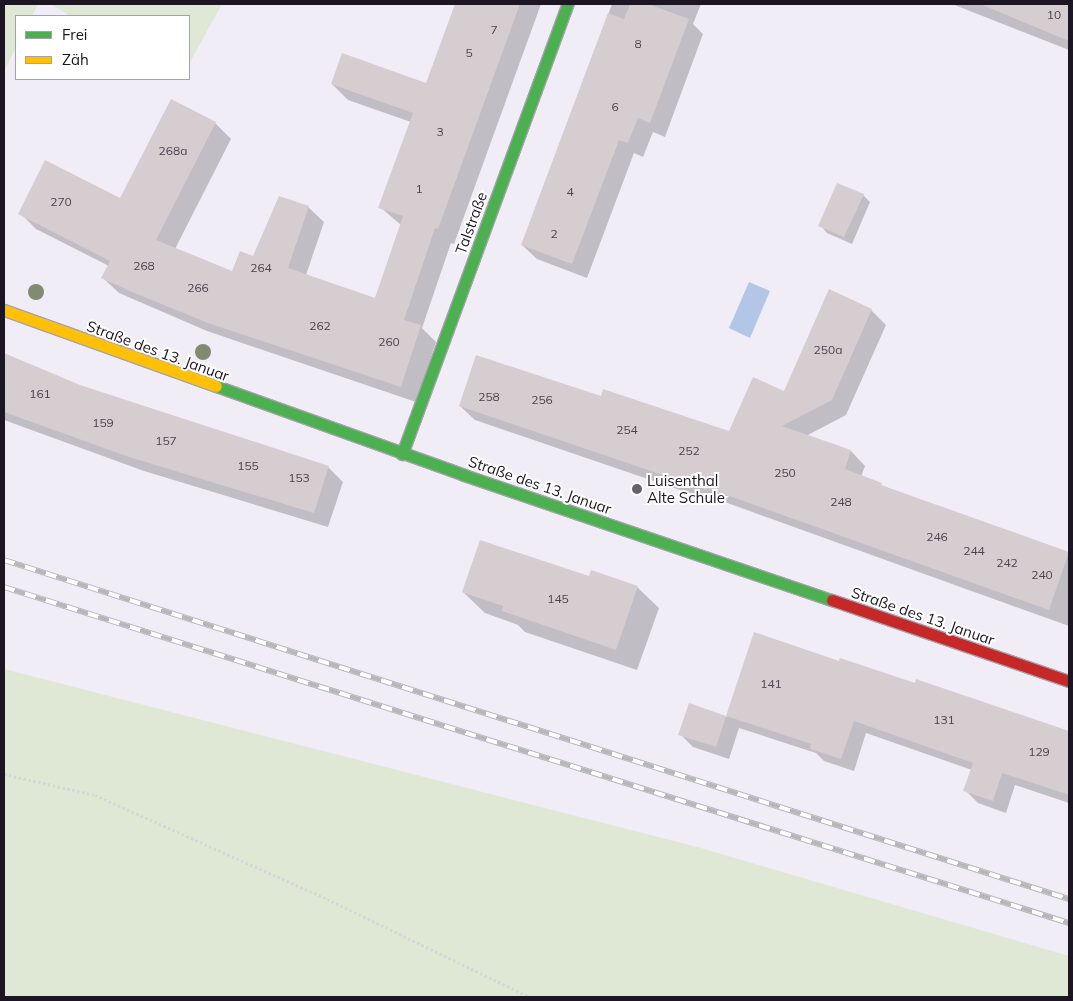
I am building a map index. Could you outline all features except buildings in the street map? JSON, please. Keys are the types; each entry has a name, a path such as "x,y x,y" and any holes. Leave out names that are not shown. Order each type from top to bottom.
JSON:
{"main road":[{"name":"Talstraße","path":"402,454 568,4"},
{"name":"Straße des 13. Januar","path":"4,310 402,454 1069,681"}],"path":[{"path":"4,774 94,795 327,899 530,997"}],"green space":[{"path":"4,4 38,4 32,15 15,15 15,49 4,72"},
{"path":"51,4 222,4 190,62 190,15 68,15"},
{"path":"4,669 701,848 1069,956 1069,997 4,997"}],"water":[{"path":"749,282 770,291 750,338 729,328"}],"railway":[{"path":"4,560 1069,899"},
{"path":"4,587 1069,923"}],"traffic: fast":[{"path":"402,454 568,4"},
{"path":"216,386 464,475 832,600"}],"traffic: slow":[{"path":"4,310 216,386"}],"traffic: jam":[{"path":"832,600 1069,681"}],"place":[{"name":"Luisenthal Alte Schule","path":"637,489"}]}
